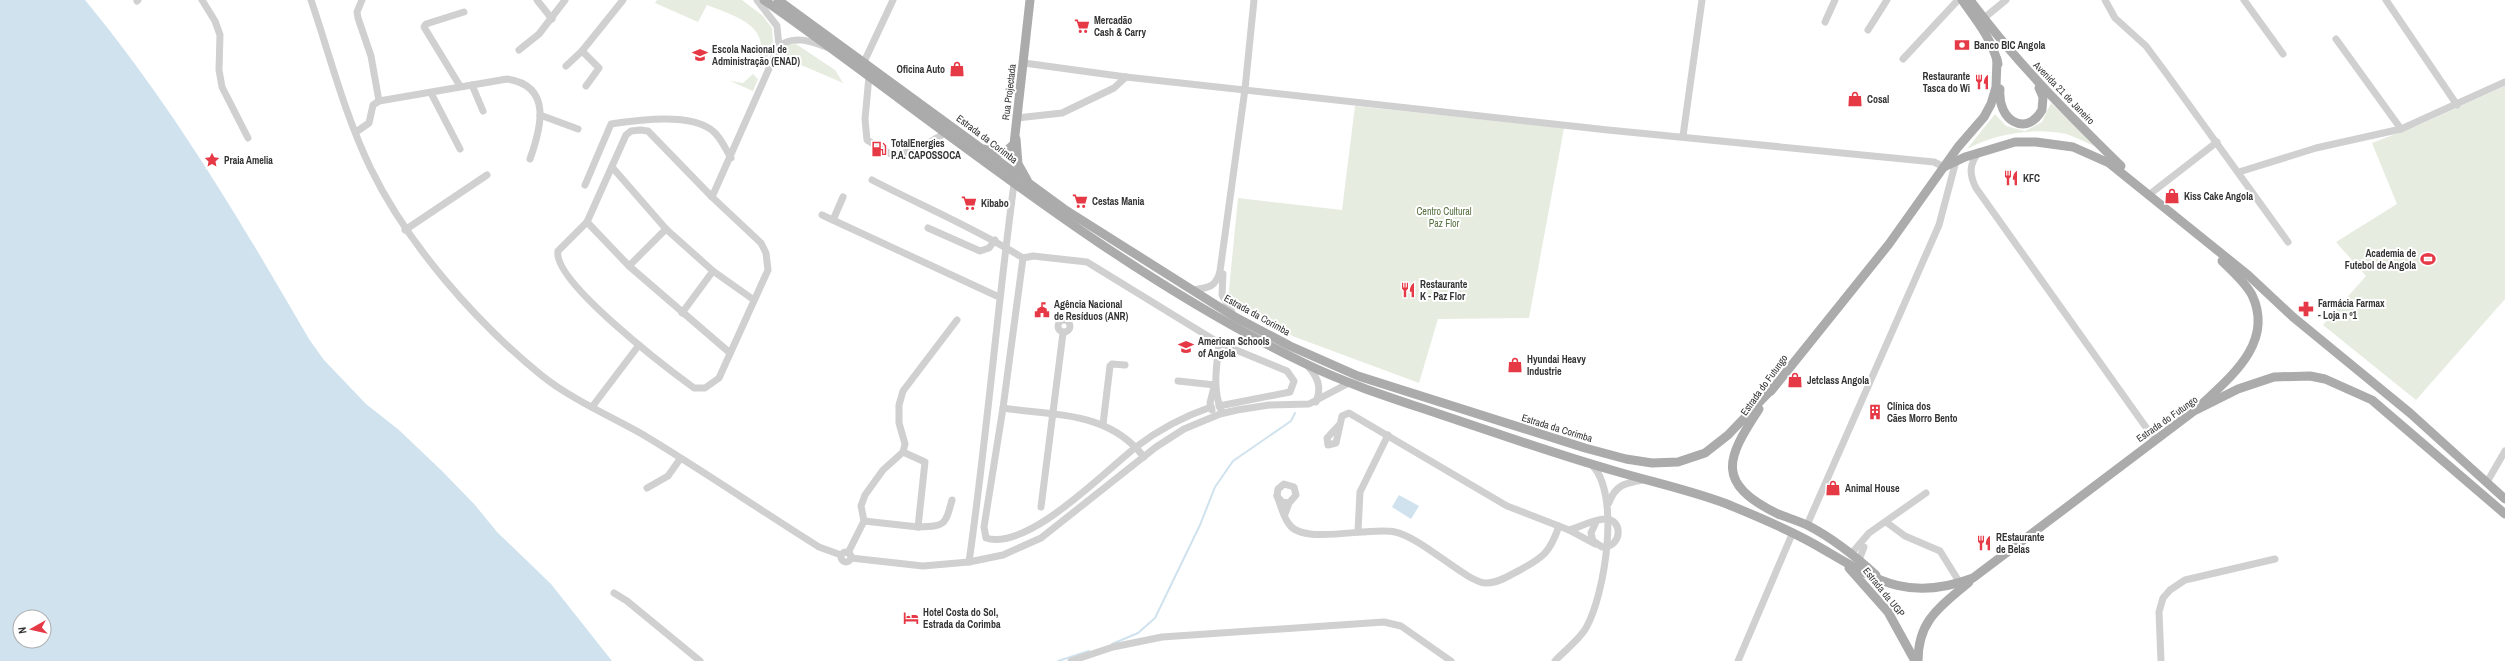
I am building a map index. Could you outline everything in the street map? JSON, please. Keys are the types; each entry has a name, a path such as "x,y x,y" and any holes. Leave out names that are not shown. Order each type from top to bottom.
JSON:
{"main road":[{"name":"Estrada da Corimba","path":"764,0 1014,184 1175,291 1242,331 1306,364 1349,382 1647,480"},
{"name":"Estrada da Corimba","path":"780,0 976,146 1064,209 1235,317 1297,349 1358,376 1504,423 1641,462 1678,462 1705,453 1728,435 1773,388"},
{"name":"Rua Projectada","path":"976,146 1004,153 1014,144 1030,0"},
{"path":"1962,0 1987,35 1997,59 2000,72 1999,103 2001,110 2010,120 2026,123 2039,115 2043,104 2043,97 2040,89 2012,54"},
{"name":"Avenida 21 de Janeiro","path":"1970,0 2012,54 2055,102 2150,194"},
{"name":"Estrada do Futungo","path":"1883,581 1851,554 1807,525 1779,514 1754,500 1742,491 1733,475 1732,460 1736,445 1773,388 1889,244 1991,104 1996,87 1997,59"},
{"path":"1016,134 1018,164 1031,185"},
{"name":"Estrada do Futungo","path":"1944,167 1979,152 2015,142 2048,143 2073,147 2109,163 2150,194 2410,414 2505,499"},
{"path":"2190,229 2245,286 2255,304 2258,319 2256,338 2247,357 2233,374 2194,411"},
{"name":"Estrada do Futungo","path":"1647,480 1722,503 1793,532 1843,561 1883,581 1917,590 1941,589 1973,578 2194,411 2238,389 2274,377 2310,376 2325,379 2372,400 2505,514"},
{"name":"Estrada da UGP","path":"1843,561 1888,612 1917,661"},
{"name":"Estrada da UGP","path":"1917,661 1919,640 1928,620 1973,578"}],"street":[{"path":"202,0 215,21 220,35 219,70 222,87 248,138"},
{"path":"311,0 356,132 370,168 405,230 459,296 510,346 550,382 680,459 819,547 847,555 923,566 969,562 1003,554 1041,538 1144,457 1184,429 1215,416 1254,407 1304,405 1316,402 1349,382"},
{"path":"362,0 357,12 371,56 379,101"},
{"path":"537,0 552,19"},
{"path":"519,50 539,34 552,19 565,0"},
{"path":"566,66 582,51 623,0"},
{"path":"712,197 731,158 779,46 777,26 757,0"},
{"path":"864,62 893,0"},
{"path":"1192,290 1215,285 1221,264 1245,89 1254,0"},
{"path":"1683,136 1702,0"},
{"path":"1825,22 1835,0"},
{"path":"1868,30 1887,0"},
{"path":"1903,59 1958,0"},
{"path":"1984,18 2006,0"},
{"path":"2105,0 2115,18 2146,46 2239,172 2288,242"},
{"path":"2244,0 2282,54"},
{"path":"2386,0 2457,105"},
{"path":"460,86 424,27 426,24 464,12"},
{"path":"779,46 785,42 804,39 830,48"},
{"path":"2336,39 2401,129"},
{"path":"582,51 599,68 586,86"},
{"path":"1024,63 1126,77 1600,129 1934,162 1944,167"},
{"path":"869,76 864,119 867,140 892,155 915,150 945,133"},
{"path":"1017,118 1062,113 1104,94 1126,77"},
{"path":"356,132 370,123 373,106 379,101 507,79 524,83 533,93 540,115 538,136 530,159"},
{"path":"2239,172 2316,148 2401,129 2505,82"},
{"path":"472,85 483,111"},
{"path":"431,93 460,149"},
{"path":"540,115 578,129"},
{"path":"585,184 611,124 680,120 697,123 714,131 731,158"},
{"path":"631,130 648,131 712,197 761,243 766,253 768,270 719,378 713,384 699,390 694,388 639,345 595,306 558,262 558,251 586,222 626,135 631,130"},
{"path":"2150,194 2217,142"},
{"path":"1979,152 1972,161 1971,170 1976,188 2155,440"},
{"path":"1807,525 1939,225 1956,161"},
{"path":"612,167 666,229 713,270 754,300"},
{"path":"405,230 487,175"},
{"path":"872,180 930,211 996,240 1023,258 1033,256 1087,262 1219,343 1287,371 1294,381 1290,392 1219,406"},
{"path":"969,562 982,469 1000,297 1014,184"},
{"path":"832,220 843,197"},
{"path":"822,215 1000,297"},
{"path":"586,222 629,266 730,353"},
{"path":"928,228 980,251 989,248 996,240"},
{"path":"629,266 666,229"},
{"path":"1023,258 1003,408 984,527 986,538 997,541 1026,532 1053,515 1136,447 1168,426 1211,407"},
{"path":"1221,264 1222,295 1235,317"},
{"path":"682,313 713,270"},
{"path":"847,555 864,521 860,506 865,495 883,470 904,452 905,444 899,423 903,391 957,320"},
{"path":"1040,507 1063,333"},
{"path":"1219,343 1215,385 1222,414"},
{"path":"592,407 639,345"},
{"path":"1103,424 1110,366 1112,364 1125,365"},
{"path":"1306,364 1315,374 1320,384 1320,394 1316,402"},
{"path":"1178,381 1215,385"},
{"path":"1215,385 1211,395 1211,407 1215,416"},
{"path":"1003,408 1103,424 1116,430 1136,447 1144,457"},
{"path":"1339,425 1342,416 1349,413 1507,506 1569,530 1595,544 1606,547 1615,542 1619,532 1616,525 1607,519 1569,530"},
{"path":"1358,531 1360,492 1388,435"},
{"path":"2486,482 2505,451"},
{"path":"904,452 924,462 918,527"},
{"path":"647,488 668,476 680,459"},
{"path":"1555,661 1585,629 1598,603 1606,547 1607,496 1602,477 1589,462"},
{"path":"1607,509 1612,494 1619,486 1647,480"},
{"path":"1284,514 1289,503 1294,500 1296,495 1296,490 1291,485 1281,486 1277,496 1284,514 1288,524 1295,530 1307,534 1382,530 1404,534 1428,547 1473,579 1487,583 1503,579 1541,559 1548,552 1559,526"},
{"path":"1851,554 1869,534 1926,493"},
{"path":"1277,496 1282,502 1289,503"},
{"path":"864,521 918,527 940,527 946,522 952,500"},
{"path":"1595,544 1591,533 1596,522"},
{"path":"1886,522 1906,536 1940,551 1960,583"},
{"path":"1738,661 1793,532"},
{"path":"1859,560 1869,534"},
{"path":"2161,661 2158,612 2163,598 2170,590 2185,580 2275,559"},
{"path":"614,593 627,601 700,661"},
{"path":"1071,661 1113,647 1162,637 1384,622 1401,626 1451,661"}],"green space":[{"path":"657,0 742,0 763,16 772,28 773,43 763,67 758,69 756,67 761,49 759,37 755,30 741,19 707,5 698,22 655,3"},
{"path":"796,44 835,70 843,83 785,58 783,62 778,58 786,45"},
{"path":"753,74 758,79 753,91 730,81 743,83"},
{"name":"Academia de Futebol de Angola","path":"2505,86 2505,299 2416,400 2323,325 2366,276 2336,242 2397,204 2372,143 2419,125"},
{"path":"2051,103 2097,147 2066,134 2042,131 2015,133 1989,139 1967,149 1995,114 2006,126 2025,131 2042,122"},
{"name":"Centro Cultural Paz Flor","path":"1355,106 1564,128 1529,318 1438,319 1419,383 1295,337 1228,300 1238,198 1342,210"}],"water":[{"path":"0,0 85,0 147,81 204,165 258,251 309,339 324,360 366,404 399,430 442,471 475,505 497,532 551,584 612,661 0,661"},
{"path":"1399,495 1419,506 1411,519 1392,507"}],"waterway":[{"path":"1112,644 1138,633 1155,618 1200,525 1215,487 1233,461 1291,421 1295,413"},
{"path":"1058,661 1089,651"}],"place":[{"name":"Mercadão Cash & Carry","path":"1082,26"},
{"name":"Banco BIC Angola","path":"1962,45"},
{"name":"Escola Nacional de Administração (ENAD)","path":"700,55"},
{"name":"Oficina Auto","path":"957,69"},
{"name":"Restaurante Tasca do Wi","path":"1982,82"},
{"name":"Cosal","path":"1855,99"},
{"name":"TotalEnergies P.A. CAPOSSOCA","path":"879,149"},
{"name":"Praia Amelia","path":"212,160"},
{"name":"KFC","path":"2011,178"},
{"name":"Kiss Cake Angola","path":"2172,196"},
{"name":"Cestas Mania","path":"1080,201"},
{"name":"Kibabo","path":"969,203"},
{"name":"Academia de Futebol de Angola","path":"2428,259"},
{"name":"Restaurante K - Paz Flor","path":"1408,290"},
{"name":"Farmácia Farmax - Loja n º1","path":"2306,309"},
{"name":"Agência Nacional de Resíduos (ANR)","path":"1042,310"},
{"name":"American Schools of Angola","path":"1186,347"},
{"name":"Hyundai Heavy Industrie","path":"1515,365"},
{"name":"Jetclass Angola","path":"1795,380"},
{"name":"Clínica dos Cães Morro Bento","path":"1875,412"},
{"name":"Animal House","path":"1833,488"},
{"name":"REstaurante de Belas","path":"1984,543"},
{"name":"Hotel Costa do Sol, Estrada da Corimba","path":"911,618"}]}
